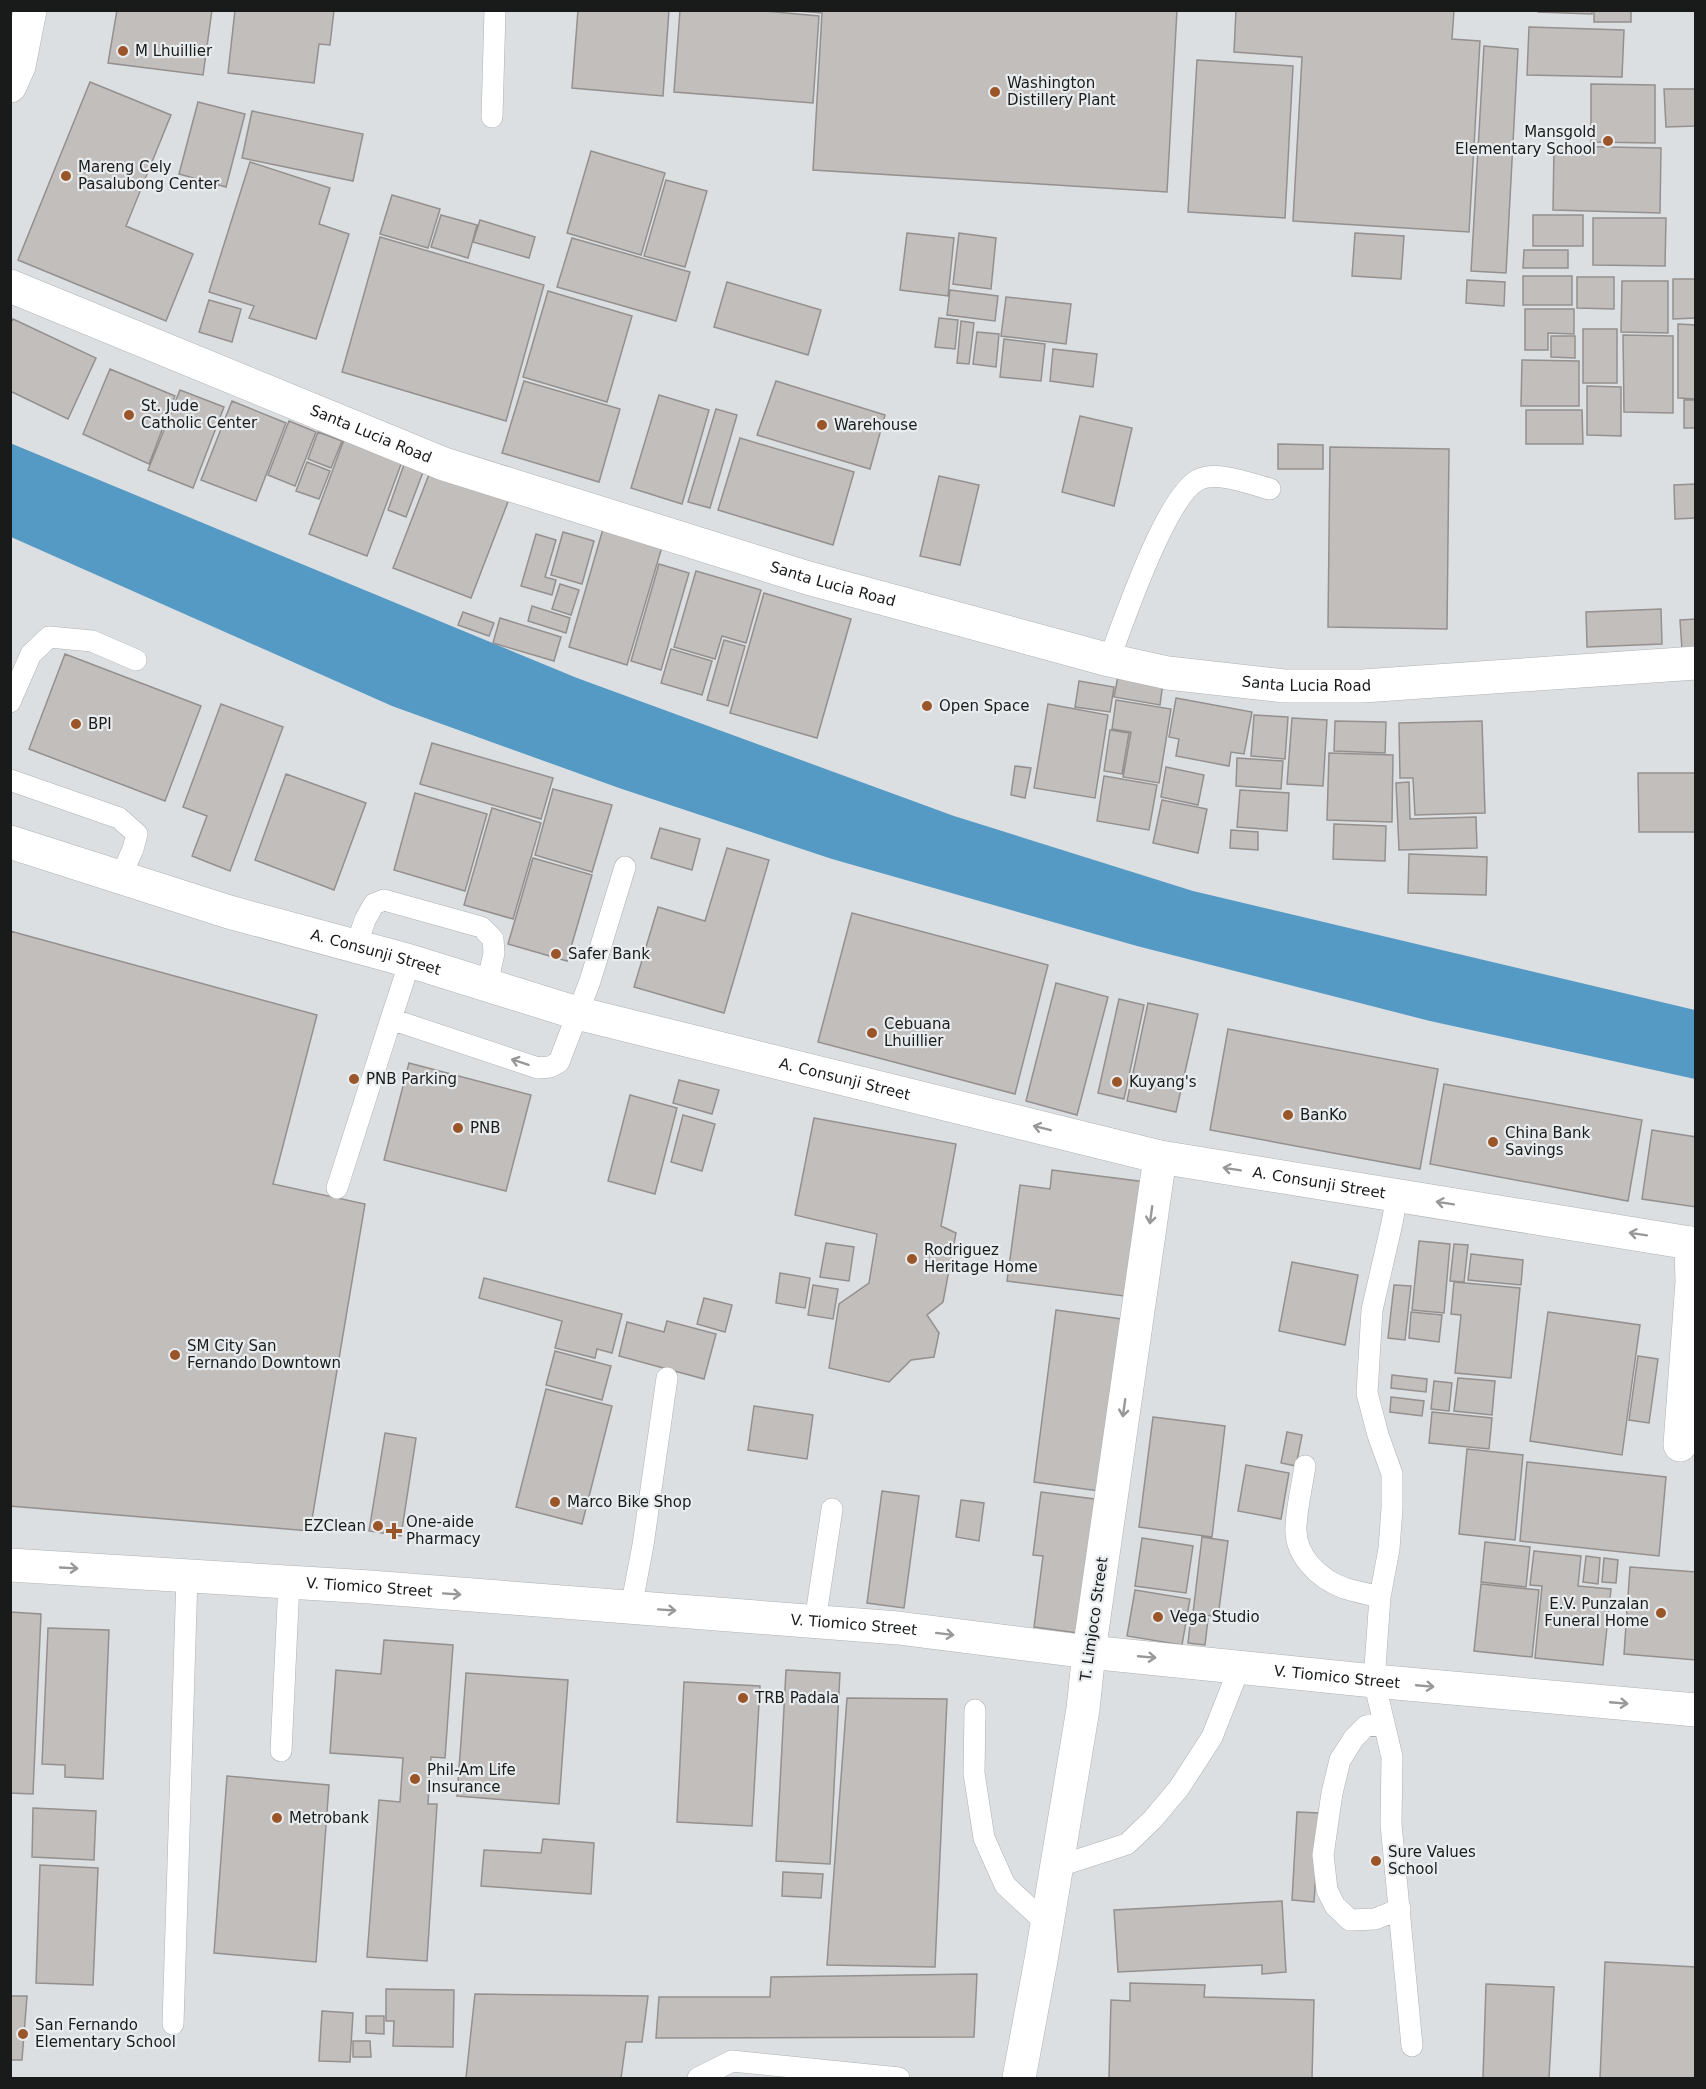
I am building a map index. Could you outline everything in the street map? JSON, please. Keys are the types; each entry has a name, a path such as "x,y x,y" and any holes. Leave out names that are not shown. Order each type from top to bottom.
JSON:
{"main road":[{"path":"10,86 19,66 30,10"},
{"name":"Santa Lucia Road","path":"10,286 444,464 808,579 1109,660 1168,673 1295,686 1363,686 1695,663"},
{"name":"A. Consunji Street","path":"10,842 229,912 410,961 577,1013 1160,1157 1693,1243"},
{"name":"T. Limjoco Street","path":"1018,2079 1083,1709 1089,1652 1160,1157"},
{"path":"1680,1445 1693,1243"},
{"name":"V. Tiomico Street","path":"10,1565 289,1582 898,1628 1089,1652 1695,1710"}],"lane":[{"path":"492,117 495,10"},
{"path":"1109,660 1150,555 1178,500 1198,479 1223,476 1270,489"},
{"path":"10,702 31,654 49,637 92,641 136,660"},
{"path":"10,780 120,818 137,834 137,840 120,878"},
{"path":"391,1019 538,1068 550,1067 559,1062 590,981 625,867"},
{"path":"356,946 365,920 374,904 384,900 481,927 493,939 494,953 487,984"},
{"path":"337,1188 410,961"},
{"path":"1397,1195 1372,1310 1367,1393 1378,1435 1392,1474 1389,1549 1380,1597 1374,1681 1392,1757 1392,1824 1412,2046"},
{"path":"632,1608 644,1545 667,1378"},
{"path":"1305,1466 1296,1528 1297,1544 1303,1556 1314,1570 1343,1587 1380,1597"},
{"path":"815,1622 831,1509"},
{"path":"173,2024 187,1576"},
{"path":"281,1751 289,1582"},
{"path":"1056,1867 1127,1844 1153,1819 1179,1788 1212,1737 1240,1666"},
{"path":"975,1710 974,1773 984,1838 1005,1885 1047,1924"},
{"path":"1383,1724 1366,1726 1354,1738 1340,1760 1332,1793 1323,1855 1327,1890 1335,1906 1350,1920 1376,1919 1400,1909"},
{"path":"698,2079 732,2061 899,2079"}],"water":[{"path":"10,443 577,678 954,816 1193,891 1695,1010 1695,1079 1430,1021 1137,946 832,859 619,788 392,706 11,537"}],"building":[{"path":"117,10 212,10 203,75 108,63"},
{"path":"235,10 334,10 330,45 319,44 314,83 228,73"},
{"path":"578,10 669,10 663,96 572,88"},
{"path":"680,10 755,10 819,16 813,103 674,92"},
{"name":"Washington Distillery Plant","path":"786,10 1177,10 1167,192 813,170 822,13"},
{"path":"1236,10 1454,10 1452,39 1480,41 1469,232 1293,221 1302,57 1234,52"},
{"path":"1538,10 1592,10 1592,14 1538,12"},
{"path":"1594,10 1631,10 1631,22 1594,22"},
{"path":"1529,27 1624,30 1622,77 1527,75"},
{"path":"1484,46 1518,49 1506,273 1471,271"},
{"path":"1197,60 1293,66 1285,218 1188,212"},
{"path":"90,82 171,115 126,226 193,254 166,321 18,260"},
{"path":"1591,84 1655,85 1655,143 1591,142"},
{"path":"1664,89 1696,89 1696,126 1666,127"},
{"path":"198,102 245,114 226,187 179,174"},
{"path":"252,111 363,134 353,181 242,158"},
{"path":"1554,146 1661,148 1660,213 1553,210"},
{"path":"591,151 665,173 641,255 567,233"},
{"path":"250,162 330,188 319,224 349,234 316,339 249,318 254,306 209,292"},
{"path":"666,180 707,191 685,267 644,256"},
{"path":"392,195 440,209 428,248 380,234"},
{"path":"441,215 477,225 468,258 431,247"},
{"path":"1533,215 1583,215 1583,246 1533,246"},
{"path":"1593,218 1666,218 1665,266 1593,265"},
{"path":"480,220 535,237 529,258 473,242"},
{"path":"907,233 954,238 948,296 900,290"},
{"path":"959,233 996,238 991,289 953,284"},
{"path":"1355,233 1404,236 1401,279 1352,276"},
{"path":"380,237 544,285 506,421 342,372"},
{"path":"572,238 690,272 676,321 557,287"},
{"path":"1524,250 1568,250 1568,268 1523,268"},
{"path":"1523,276 1572,276 1572,305 1523,305"},
{"path":"1577,277 1614,277 1614,309 1577,308"},
{"path":"1673,279 1696,279 1696,318 1673,319"},
{"path":"1467,280 1505,282 1504,306 1466,303"},
{"path":"1622,281 1668,281 1668,333 1621,332"},
{"path":"727,282 821,310 808,355 714,327"},
{"path":"950,290 998,296 995,321 947,315"},
{"path":"548,291 632,316 607,402 523,377"},
{"path":"1006,297 1071,304 1066,344 1001,336"},
{"path":"209,300 241,309 232,342 199,332"},
{"path":"1525,309 1574,309 1574,334 1548,333 1548,350 1525,350"},
{"path":"939,318 958,320 955,349 935,347"},
{"path":"13,319 96,358 68,419 10,391 10,325"},
{"path":"961,321 974,323 969,364 957,363"},
{"path":"1678,324 1696,325 1696,399 1678,398"},
{"path":"1583,329 1617,329 1617,383 1583,383"},
{"path":"977,332 999,334 996,367 973,364"},
{"path":"1623,335 1673,336 1673,413 1624,412"},
{"path":"1551,336 1575,336 1575,358 1551,357"},
{"path":"1004,339 1045,344 1041,381 1000,377"},
{"path":"1053,349 1097,354 1093,387 1050,381"},
{"path":"1522,360 1579,361 1579,406 1521,406"},
{"name":"St. Jude Catholic Center","path":"110,369 175,396 149,464 83,434"},
{"path":"524,381 620,409 599,482 502,453"},
{"name":"Warehouse","path":"776,381 885,415 870,469 757,435"},
{"path":"1587,386 1621,387 1621,436 1587,435"},
{"path":"180,390 224,407 193,488 148,470"},
{"path":"659,395 709,410 682,504 631,488"},
{"path":"1684,400 1696,400 1696,428 1684,428"},
{"path":"232,401 286,423 256,501 201,480"},
{"path":"716,409 737,415 710,508 688,502"},
{"path":"1526,410 1582,410 1583,444 1526,444"},
{"path":"1080,416 1132,428 1114,506 1062,492"},
{"path":"289,421 316,432 295,486 268,475"},
{"path":"318,432 342,441 331,468 308,459"},
{"path":"345,437 403,459 367,556 309,534"},
{"path":"740,438 854,472 833,545 718,510"},
{"path":"1278,444 1323,445 1323,469 1278,469"},
{"path":"1330,447 1449,449 1447,629 1328,627"},
{"path":"406,459 425,467 406,517 388,510"},
{"path":"307,462 330,471 319,499 296,491"},
{"path":"433,464 511,494 471,598 393,568"},
{"path":"939,476 979,485 960,565 920,556"},
{"path":"1696,484 1696,518 1675,519 1674,485"},
{"path":"603,529 662,547 627,665 569,647"},
{"path":"563,532 594,541 582,584 551,575"},
{"path":"536,534 556,540 545,577 556,580 552,595 521,586"},
{"path":"659,564 689,573 661,670 631,661"},
{"path":"696,571 761,590 746,643 722,636 715,659 674,647"},
{"path":"560,584 579,590 571,615 552,609"},
{"path":"764,593 851,619 817,738 730,713"},
{"path":"532,606 570,618 566,633 528,621"},
{"path":"1661,609 1662,644 1587,647 1586,612"},
{"path":"463,612 494,623 489,636 458,625"},
{"path":"500,618 561,637 554,661 493,643"},
{"path":"1696,619 1696,650 1682,650 1680,620"},
{"path":"724,640 745,646 728,706 707,700"},
{"path":"671,649 712,661 702,695 661,683"},
{"path":"65,654 201,706 165,801 29,749"},
{"path":"1118,676 1163,683 1160,705 1114,697"},
{"path":"1079,681 1114,687 1110,712 1075,707"},
{"path":"1176,698 1252,712 1244,754 1231,752 1229,766 1176,756 1179,739 1169,737"},
{"path":"1116,700 1171,709 1159,783 1123,777 1131,732 1112,729"},
{"path":"221,704 283,727 230,871 192,856 207,816 183,807"},
{"path":"1048,704 1108,715 1095,798 1034,788"},
{"path":"1254,715 1288,717 1285,759 1251,756"},
{"path":"1292,718 1327,720 1323,786 1287,784"},
{"path":"1335,721 1386,722 1385,753 1334,751"},
{"path":"1482,721 1485,813 1415,815 1413,778 1400,778 1399,723"},
{"path":"1110,730 1129,733 1122,774 1104,771"},
{"path":"432,743 553,778 541,819 420,784"},
{"path":"1329,753 1393,755 1392,822 1327,820"},
{"path":"1237,758 1283,761 1281,789 1236,786"},
{"path":"1015,766 1031,768 1025,798 1011,795"},
{"path":"1166,767 1204,775 1198,805 1161,797"},
{"path":"1638,773 1696,773 1696,832 1639,832"},
{"path":"286,774 366,803 334,890 255,860"},
{"path":"1104,776 1157,785 1149,830 1097,821"},
{"path":"1409,782 1410,819 1476,817 1477,848 1399,850 1396,783"},
{"path":"553,789 612,805 592,872 535,855"},
{"path":"1240,790 1289,793 1287,831 1237,827"},
{"path":"415,793 487,814 465,891 394,870"},
{"path":"1162,800 1207,809 1198,853 1153,843"},
{"path":"492,808 541,823 513,919 464,905"},
{"path":"1334,824 1386,826 1385,861 1333,859"},
{"path":"660,828 700,839 692,870 651,858"},
{"path":"1231,830 1258,832 1258,850 1230,848"},
{"path":"727,848 769,860 724,1013 634,987 658,907 705,921"},
{"path":"1409,854 1487,857 1486,895 1408,893"},
{"path":"533,858 592,875 567,961 508,944"},
{"path":"852,913 1048,965 1015,1094 818,1042"},
{"name":"SM City San Fernando Downtown","path":"10,931 317,1015 273,1184 365,1204 310,1531 10,1506"},
{"path":"1056,983 1108,997 1077,1115 1026,1101"},
{"path":"1119,999 1144,1005 1124,1099 1098,1093"},
{"path":"1148,1003 1198,1014 1176,1112 1127,1101"},
{"path":"1228,1029 1438,1069 1420,1169 1210,1130"},
{"name":"PNB","path":"409,1063 531,1095 506,1191 384,1160"},
{"path":"679,1080 719,1090 712,1114 673,1103"},
{"path":"1444,1084 1642,1120 1628,1201 1430,1164"},
{"path":"630,1095 677,1108 655,1194 608,1181"},
{"path":"683,1115 715,1124 702,1171 671,1162"},
{"name":"Rodriguez Heritage Home","path":"814,1118 956,1144 941,1226 956,1233 943,1302 927,1315 939,1333 934,1357 911,1360 889,1382 829,1368 839,1304 869,1283 877,1234 795,1215"},
{"path":"1652,1130 1696,1137 1696,1207 1642,1199"},
{"path":"1052,1170 1146,1182 1132,1297 1007,1281 1020,1185 1050,1189"},
{"path":"1419,1241 1450,1244 1444,1313 1412,1310"},
{"path":"826,1243 854,1247 849,1281 820,1277"},
{"path":"1454,1244 1468,1245 1464,1282 1450,1281"},
{"path":"1471,1254 1523,1260 1521,1285 1468,1280"},
{"path":"1292,1262 1358,1275 1345,1345 1279,1331"},
{"path":"780,1273 810,1278 805,1308 776,1303"},
{"path":"484,1278 622,1314 612,1353 597,1349 595,1358 555,1348 562,1321 479,1298"},
{"path":"1454,1282 1520,1288 1511,1378 1455,1373 1461,1315 1451,1314"},
{"path":"813,1285 838,1289 833,1319 808,1315"},
{"path":"1394,1285 1411,1286 1405,1340 1388,1338"},
{"path":"704,1298 732,1305 725,1332 697,1324"},
{"path":"1056,1310 1129,1320 1106,1492 1034,1482"},
{"path":"1411,1312 1442,1315 1439,1342 1409,1338"},
{"path":"1548,1312 1640,1325 1622,1455 1530,1441"},
{"path":"667,1321 716,1334 704,1379 619,1356 627,1322 664,1332"},
{"path":"555,1351 611,1366 602,1400 546,1385"},
{"path":"1638,1356 1658,1359 1649,1423 1629,1420"},
{"path":"1392,1375 1427,1379 1426,1392 1391,1388"},
{"path":"1458,1378 1495,1381 1492,1415 1454,1411"},
{"path":"1434,1381 1452,1383 1449,1411 1431,1409"},
{"path":"546,1389 612,1406 582,1524 516,1507"},
{"path":"1391,1397 1424,1401 1422,1416 1390,1412"},
{"path":"754,1406 813,1415 807,1459 748,1450"},
{"path":"1432,1412 1492,1418 1489,1449 1429,1443"},
{"path":"1153,1417 1225,1426 1212,1537 1139,1527"},
{"path":"1287,1432 1302,1435 1296,1466 1281,1463"},
{"path":"385,1433 416,1438 401,1536 369,1531"},
{"path":"1467,1449 1523,1455 1515,1540 1459,1534"},
{"path":"1527,1462 1666,1477 1659,1556 1520,1541"},
{"path":"1246,1465 1289,1473 1281,1519 1238,1511"},
{"path":"882,1491 919,1496 904,1608 867,1603"},
{"path":"1041,1492 1102,1500 1085,1634 1034,1627 1043,1556 1033,1555"},
{"path":"961,1500 984,1503 979,1541 956,1537"},
{"path":"1202,1537 1228,1541 1218,1617 1193,1613"},
{"path":"1142,1538 1193,1546 1186,1593 1135,1586"},
{"path":"1485,1542 1530,1547 1526,1587 1481,1582"},
{"path":"1534,1551 1581,1556 1578,1586 1611,1589 1603,1665 1535,1658 1542,1586 1530,1585"},
{"path":"1586,1556 1600,1558 1598,1584 1583,1582"},
{"path":"1604,1558 1618,1560 1616,1583 1602,1582"},
{"name":"E.V. Punzalan Funeral Home","path":"1630,1567 1696,1572 1696,1660 1624,1654"},
{"path":"1481,1584 1539,1590 1532,1657 1474,1651"},
{"name":"Vega Studio","path":"1135,1590 1190,1599 1182,1645 1127,1636"},
{"path":"10,1612 41,1614 33,1794 10,1793"},
{"path":"1191,1616 1208,1619 1205,1645 1188,1643"},
{"path":"48,1628 109,1630 103,1779 65,1777 65,1765 42,1764"},
{"name":"Phil-Am Life Insurance","path":"384,1640 453,1645 445,1758 431,1757 428,1804 437,1804 427,1961 367,1957 379,1800 400,1802 403,1758 330,1753 336,1670 381,1674"},
{"path":"786,1670 840,1673 830,1864 776,1861"},
{"path":"466,1673 568,1680 559,1804 457,1796"},
{"path":"684,1682 760,1686 752,1826 677,1822"},
{"path":"847,1698 947,1699 935,1967 827,1965"},
{"path":"227,1776 329,1785 316,1962 214,1953"},
{"path":"33,1808 96,1811 94,1860 32,1857"},
{"path":"1297,1812 1320,1813 1314,1902 1292,1900"},
{"path":"543,1839 594,1843 591,1894 481,1886 484,1850 541,1853"},
{"path":"40,1865 98,1868 93,1985 36,1983"},
{"path":"783,1872 823,1874 821,1898 782,1896"},
{"path":"1282,1901 1286,1972 1262,1974 1262,1965 1118,1972 1114,1910"},
{"path":"1605,1962 1696,1967 1696,2078 1600,2078"},
{"path":"977,1974 974,2037 656,2038 659,1997 770,1997 771,1977"},
{"path":"1130,1983 1205,1985 1204,1997 1314,2000 1312,2078 1109,2078 1111,2000 1130,2001"},
{"path":"1486,1984 1554,1987 1549,2078 1483,2078"},
{"path":"386,1989 454,1990 453,2047 393,2046 394,2021 386,2021"},
{"path":"475,1994 648,1996 642,2042 626,2042 621,2078 466,2078"},
{"path":"10,1996 27,1996 22,2060 10,2060"},
{"path":"322,2011 353,2013 350,2062 319,2061"},
{"path":"366,2016 384,2016 384,2034 366,2033"},
{"path":"353,2041 370,2041 371,2057 353,2057"}],"place":[{"name":"M Lhuillier","path":"123,51"},
{"name":"Washington Distillery Plant","path":"995,92"},
{"name":"Mansgold Elementary School","path":"1608,141"},
{"name":"Mareng Cely Pasalubong Center","path":"66,176"},
{"name":"St. Jude Catholic Center","path":"129,415"},
{"name":"Warehouse","path":"822,425"},
{"name":"Open Space","path":"927,706"},
{"name":"BPI","path":"76,724"},
{"name":"Safer Bank","path":"556,954"},
{"name":"Cebuana Lhuillier","path":"872,1033"},
{"name":"PNB Parking","path":"354,1079"},
{"name":"Kuyang's","path":"1117,1082"},
{"name":"BanKo","path":"1288,1115"},
{"name":"PNB","path":"458,1128"},
{"name":"China Bank Savings","path":"1493,1142"},
{"name":"Rodriguez Heritage Home","path":"912,1259"},
{"name":"SM City San Fernando Downtown","path":"175,1355"},
{"name":"Marco Bike Shop","path":"555,1502"},
{"name":"EZClean","path":"378,1526"},
{"name":"One-aide Pharmacy","path":"394,1531"},
{"name":"E.V. Punzalan Funeral Home","path":"1661,1613"},
{"name":"Vega Studio","path":"1158,1617"},
{"name":"TRB Padala","path":"743,1698"},
{"name":"Phil-Am Life Insurance","path":"415,1779"},
{"name":"Metrobank","path":"277,1818"},
{"name":"Sure Values School","path":"1376,1861"},
{"name":"San Fernando Elementary School","path":"23,2034"}]}
